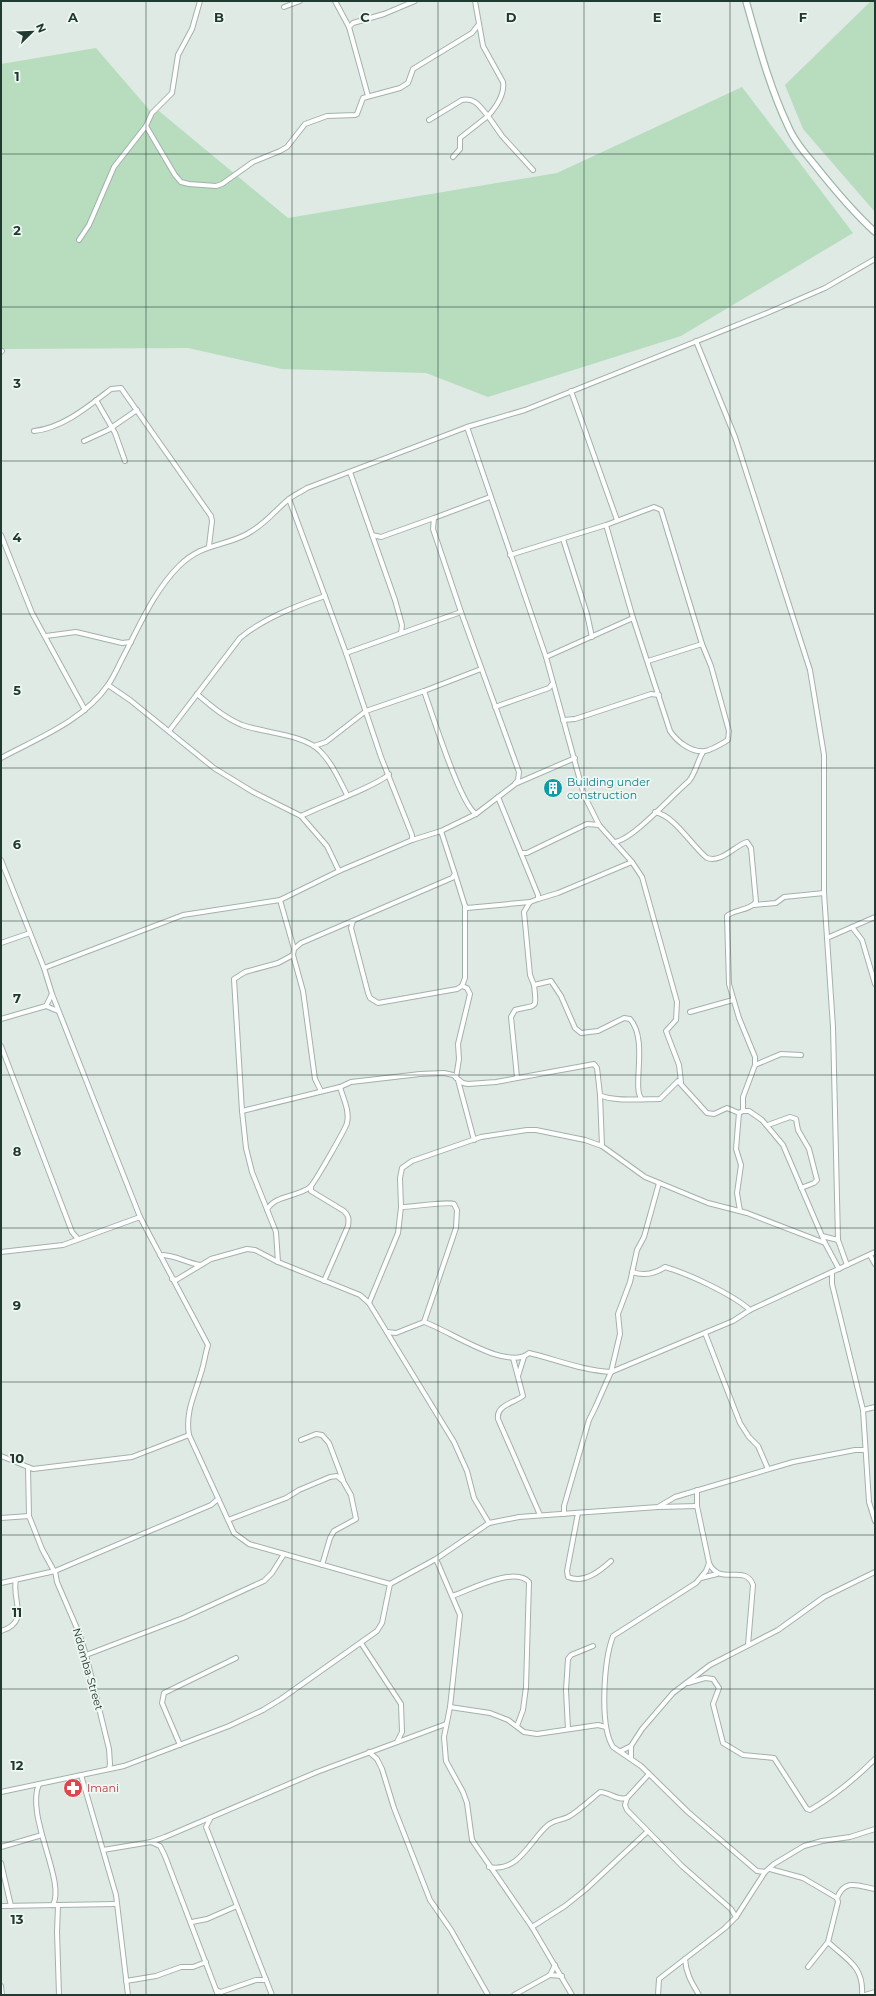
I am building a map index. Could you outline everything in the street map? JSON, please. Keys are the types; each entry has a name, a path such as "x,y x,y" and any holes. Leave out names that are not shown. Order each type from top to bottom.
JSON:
{"main road":[{"path":"746,1 765,65 788,127 798,143 855,214 875,232"}],"street":[{"path":"79,240 90,225 114,167 146,126 152,113 172,93 178,55 192,28 200,1"},
{"path":"284,7 300,1"},
{"path":"335,1 349,27 368,96"},
{"path":"349,27 358,21 369,19 413,1"},
{"path":"453,157 460,148 460,138 488,116 499,101 504,87 503,82 483,46 475,1"},
{"path":"146,126 178,179 189,184 216,186 222,184 253,162 280,152 287,147 305,124 327,116 357,114 362,100 368,96 400,88 408,83 413,69 468,36 479,24"},
{"path":"429,120 462,100 468,99 477,103 502,136 534,170"},
{"path":"1,758 58,728 85,710 108,685 152,602 172,575 187,559 209,546 231,541 247,534 268,521 289,499 307,488 466,426 525,410 826,288 875,259"},
{"path":"696,341 735,437 810,670 824,756 824,893 833,1027 838,1240 847,1265"},
{"path":"34,431 57,425 96,400 111,388 118,387 123,390 211,516 212,520 209,546"},
{"path":"571,391 617,520"},
{"path":"96,400 112,427 125,461"},
{"path":"84,441 112,427 138,410"},
{"path":"466,426 546,657 584,795 593,816 599,825 632,862 642,877 657,936 675,990 678,1012 676,1020 666,1032 679,1065 681,1082 707,1113 714,1114 727,1108 741,1112 749,1111 768,1125 783,1145 825,1243 839,1269"},
{"path":"350,472 402,625 401,633"},
{"path":"372,535 381,537 490,497"},
{"path":"289,499 412,840"},
{"path":"510,556 563,539 570,535 606,525 654,507 661,510 702,644 711,666 730,736 728,740 703,752 693,751 673,736 634,618 606,525"},
{"path":"434,518 433,529 460,612 519,772 518,780 514,785"},
{"path":"1,535 32,613 46,636 85,710"},
{"path":"376,545 381,537"},
{"path":"563,539 587,614 592,637"},
{"path":"169,731 240,638 253,627 291,609 325,596"},
{"path":"346,654 460,612"},
{"path":"546,657 634,618"},
{"path":"402,625 409,631"},
{"path":"46,636 76,632 122,642 131,642"},
{"path":"648,661 702,644"},
{"path":"314,746 326,742 366,711 481,669"},
{"path":"495,707 549,688 553,683"},
{"path":"108,685 169,731 203,760 226,777 301,816 327,846 339,871"},
{"path":"563,720 576,718 651,694 657,689"},
{"path":"424,691 462,794 472,812 476,814"},
{"path":"197,694 221,714 243,725 294,738 320,750 336,771 347,795"},
{"path":"651,694 659,695"},
{"path":"361,716 369,718"},
{"path":"693,751 697,763"},
{"path":"614,842 628,837 689,781 694,775 697,763 703,752"},
{"path":"44,968 183,915 280,900 339,871 412,840 440,831 476,814 514,785 575,758"},
{"path":"301,816 386,778 389,774"},
{"path":"498,797 538,895 538,899"},
{"path":"655,812 660,813 681,829 701,853 712,859 722,857 747,842 750,848 752,862 755,892 754,904"},
{"path":"588,824 593,816"},
{"path":"521,852 527,853 588,824 599,825"},
{"path":"353,921 351,928 368,993 374,1002 378,1003 406,999 456,989 462,986 465,978 465,906 440,831"},
{"path":"1,860 44,968 58,1011 140,1217 172,1280 208,1345 188,1417 189,1435 234,1533 243,1540 284,1554 390,1584 436,1559 489,1523 540,1515 658,1507 697,1506"},
{"path":"465,906 474,909 530,902 558,893 632,862"},
{"path":"1,874 6,872"},
{"path":"294,949 301,943 445,882 455,874"},
{"path":"740,1211 737,1193 741,1165 736,1149 743,1096 755,1065 750,1043 733,1000 730,984 727,916 732,912 746,909 754,904 776,903 784,897 824,893"},
{"path":"280,900 294,949 293,955 303,991 315,1079 321,1090"},
{"path":"517,1077 511,1017 515,1010 534,1006 536,1002 534,985 530,975 524,912 530,902"},
{"path":"827,938 875,917"},
{"path":"342,925 351,928"},
{"path":"852,927 862,940 875,984"},
{"path":"1,943 30,933"},
{"path":"278,1262 276,1232 252,1172 246,1148 242,1111 234,979 245,972 278,963 293,955"},
{"path":"534,985 551,981 561,996 575,1028 581,1033 598,1031 624,1018 630,1019 637,1028 639,1036 640,1059 637,1091 639,1097 642,1099"},
{"path":"462,986 467,988 470,994 458,1044 457,1079 474,1140"},
{"path":"46,1006 52,994"},
{"path":"690,1012 733,1000"},
{"path":"1,1019 46,1006 58,1011"},
{"path":"1,1046 72,1232 78,1239"},
{"path":"755,1065 782,1054 801,1054"},
{"path":"242,1111 356,1082 420,1074 444,1073 468,1084 496,1082 594,1064 597,1068 600,1095 602,1146"},
{"path":"600,1095 610,1098 660,1099 664,1098 676,1081 681,1082"},
{"path":"267,1210 272,1203 311,1187 347,1123 347,1112 340,1087"},
{"path":"768,1125 790,1117 796,1119 798,1130 809,1149 817,1180 814,1183 801,1188"},
{"path":"369,1303 398,1233 401,1207 400,1178 402,1168 405,1164 481,1137 527,1130 585,1140 602,1146 645,1177 708,1203 740,1211 825,1243"},
{"path":"564,1514 564,1506 589,1420 596,1408 611,1372 620,1334 617,1317 632,1272 637,1250 644,1237 659,1183"},
{"path":"311,1187 311,1191 348,1214 349,1219 348,1226 324,1281"},
{"path":"401,1207 431,1205 447,1202 454,1204 457,1210 456,1228 424,1322"},
{"path":"1,1252 63,1244 140,1217"},
{"path":"822,1236 838,1240"},
{"path":"172,1280 176,1280 211,1259 247,1249 254,1250 278,1262 360,1295 369,1303 454,1442 466,1471 474,1498 489,1523"},
{"path":"387,1332 396,1333 424,1322 434,1325 472,1346 513,1358 524,1357 529,1353 584,1366 594,1371 611,1372 733,1321 750,1310 875,1252"},
{"path":"160,1255 178,1257 190,1264 200,1265"},
{"path":"870,1255 875,1264"},
{"path":"632,1272 641,1275 658,1272 665,1267 681,1272 741,1302 750,1310"},
{"path":"832,1272 832,1284 863,1410 869,1502 875,1521"},
{"path":"705,1333 740,1423 748,1437 758,1446 768,1469"},
{"path":"518,1376 524,1357"},
{"path":"513,1358 523,1396 502,1408 497,1415 540,1515"},
{"path":"863,1410 875,1407"},
{"path":"301,1440 316,1434 322,1435 329,1443 343,1481 354,1502 356,1519 334,1531 330,1538 322,1565"},
{"path":"1,1456 33,1469 132,1457 176,1438 189,1435"},
{"path":"658,1507 675,1497 793,1462 856,1450 866,1450"},
{"path":"1,1518 29,1516 28,1467"},
{"path":"228,1520 286,1498 298,1490 330,1477 337,1476 343,1481"},
{"path":"697,1490 697,1506 709,1564 717,1574"},
{"path":"1,1583 54,1571 211,1505 218,1499"},
{"path":"578,1513 566,1571 568,1577 578,1580 593,1575 611,1561"},
{"name":"Ndomba Street","path":"29,1516 42,1549 54,1571 57,1582 79,1633 109,1749 110,1764 108,1769"},
{"path":"86,1656 183,1618 264,1581 272,1573 284,1554"},
{"path":"436,1559 460,1615 460,1628 450,1707 444,1737 446,1761 463,1792 467,1803 472,1840 489,1868 532,1927 572,1995"},
{"path":"701,1578 709,1564"},
{"path":"621,1751 631,1746 642,1729 656,1714 664,1702 686,1683 723,1657 778,1630 824,1597 875,1572"},
{"path":"748,1645 753,1585 751,1580 744,1575 717,1574 701,1578 613,1636 606,1663 606,1727 610,1742 613,1746 631,1757 688,1812 757,1871 765,1872"},
{"path":"452,1596 511,1576 524,1577 529,1582 526,1687 523,1710 517,1726"},
{"path":"1,1631 11,1627 19,1614 15,1585 16,1580"},
{"path":"1,1792 124,1766 149,1758 263,1710 377,1631 382,1623 390,1584"},
{"path":"361,1643 402,1704 402,1732 397,1742"},
{"path":"568,1729 566,1690 568,1659 571,1655 593,1646"},
{"path":"180,1745 162,1703 164,1693 236,1658"},
{"path":"686,1683 705,1678 713,1679 719,1688 713,1704 723,1743 743,1755 774,1758 807,1809 810,1810 840,1790 875,1759"},
{"path":"450,1707 490,1713 508,1720 524,1732 537,1734 598,1725 606,1727"},
{"path":"598,1725 606,1719"},
{"path":"103,1850 151,1842 165,1837 369,1752 446,1724"},
{"path":"631,1746 631,1757"},
{"path":"369,1752 377,1759 382,1769 402,1829 430,1900 451,1930 488,1995"},
{"path":"649,1774 627,1798 625,1805 627,1810 647,1832 682,1866 731,1909 736,1916"},
{"path":"82,1775 116,1895 128,1995"},
{"path":"38,1784 35,1797 56,1895 53,1905"},
{"path":"489,1868 496,1869 513,1862 520,1857 549,1824 568,1817 600,1792 621,1800 627,1798"},
{"path":"206,1827 210,1819"},
{"path":"199,1823 206,1827 272,1995"},
{"path":"658,1995 657,1990 659,1979 709,1942 736,1916 765,1872 774,1864 804,1846 822,1841 850,1837 875,1829"},
{"path":"532,1927 565,1906 585,1890 647,1832"},
{"path":"1,1847 42,1835"},
{"path":"160,1846 165,1837"},
{"path":"151,1842 160,1846 192,1922 217,1993 256,1980 266,1980"},
{"path":"1,1863 12,1906"},
{"path":"770,1869 803,1878 837,1898"},
{"path":"808,1967 828,1942 838,1902 837,1898 843,1887 850,1884 875,1889"},
{"path":"1,1906 116,1904"},
{"path":"58,1906 57,1932 59,1995"},
{"path":"192,1922 208,1919 237,1906"},
{"path":"828,1942 858,1969 862,1977 862,1995"},
{"path":"685,1959 686,1969 692,1985 699,1995"},
{"path":"126,1981 156,1976 181,1966 193,1967 206,1962"},
{"path":"550,1975 555,1965"},
{"path":"514,1995 550,1975 562,1976"},
{"path":"1,1986 2,1995"},
{"path":"865,1995 875,1992"}],"green space":[{"path":"871,1 875,1 875,212 803,129 785,85"},
{"path":"96,48 152,113 159,111 288,218 557,173 742,87 853,233 681,336 488,397 426,373 282,369 188,348 1,349 1,64"}],"place":[{"name":"Building under construction","path":"553,788"},
{"name":"Imani","path":"73,1788"}]}
